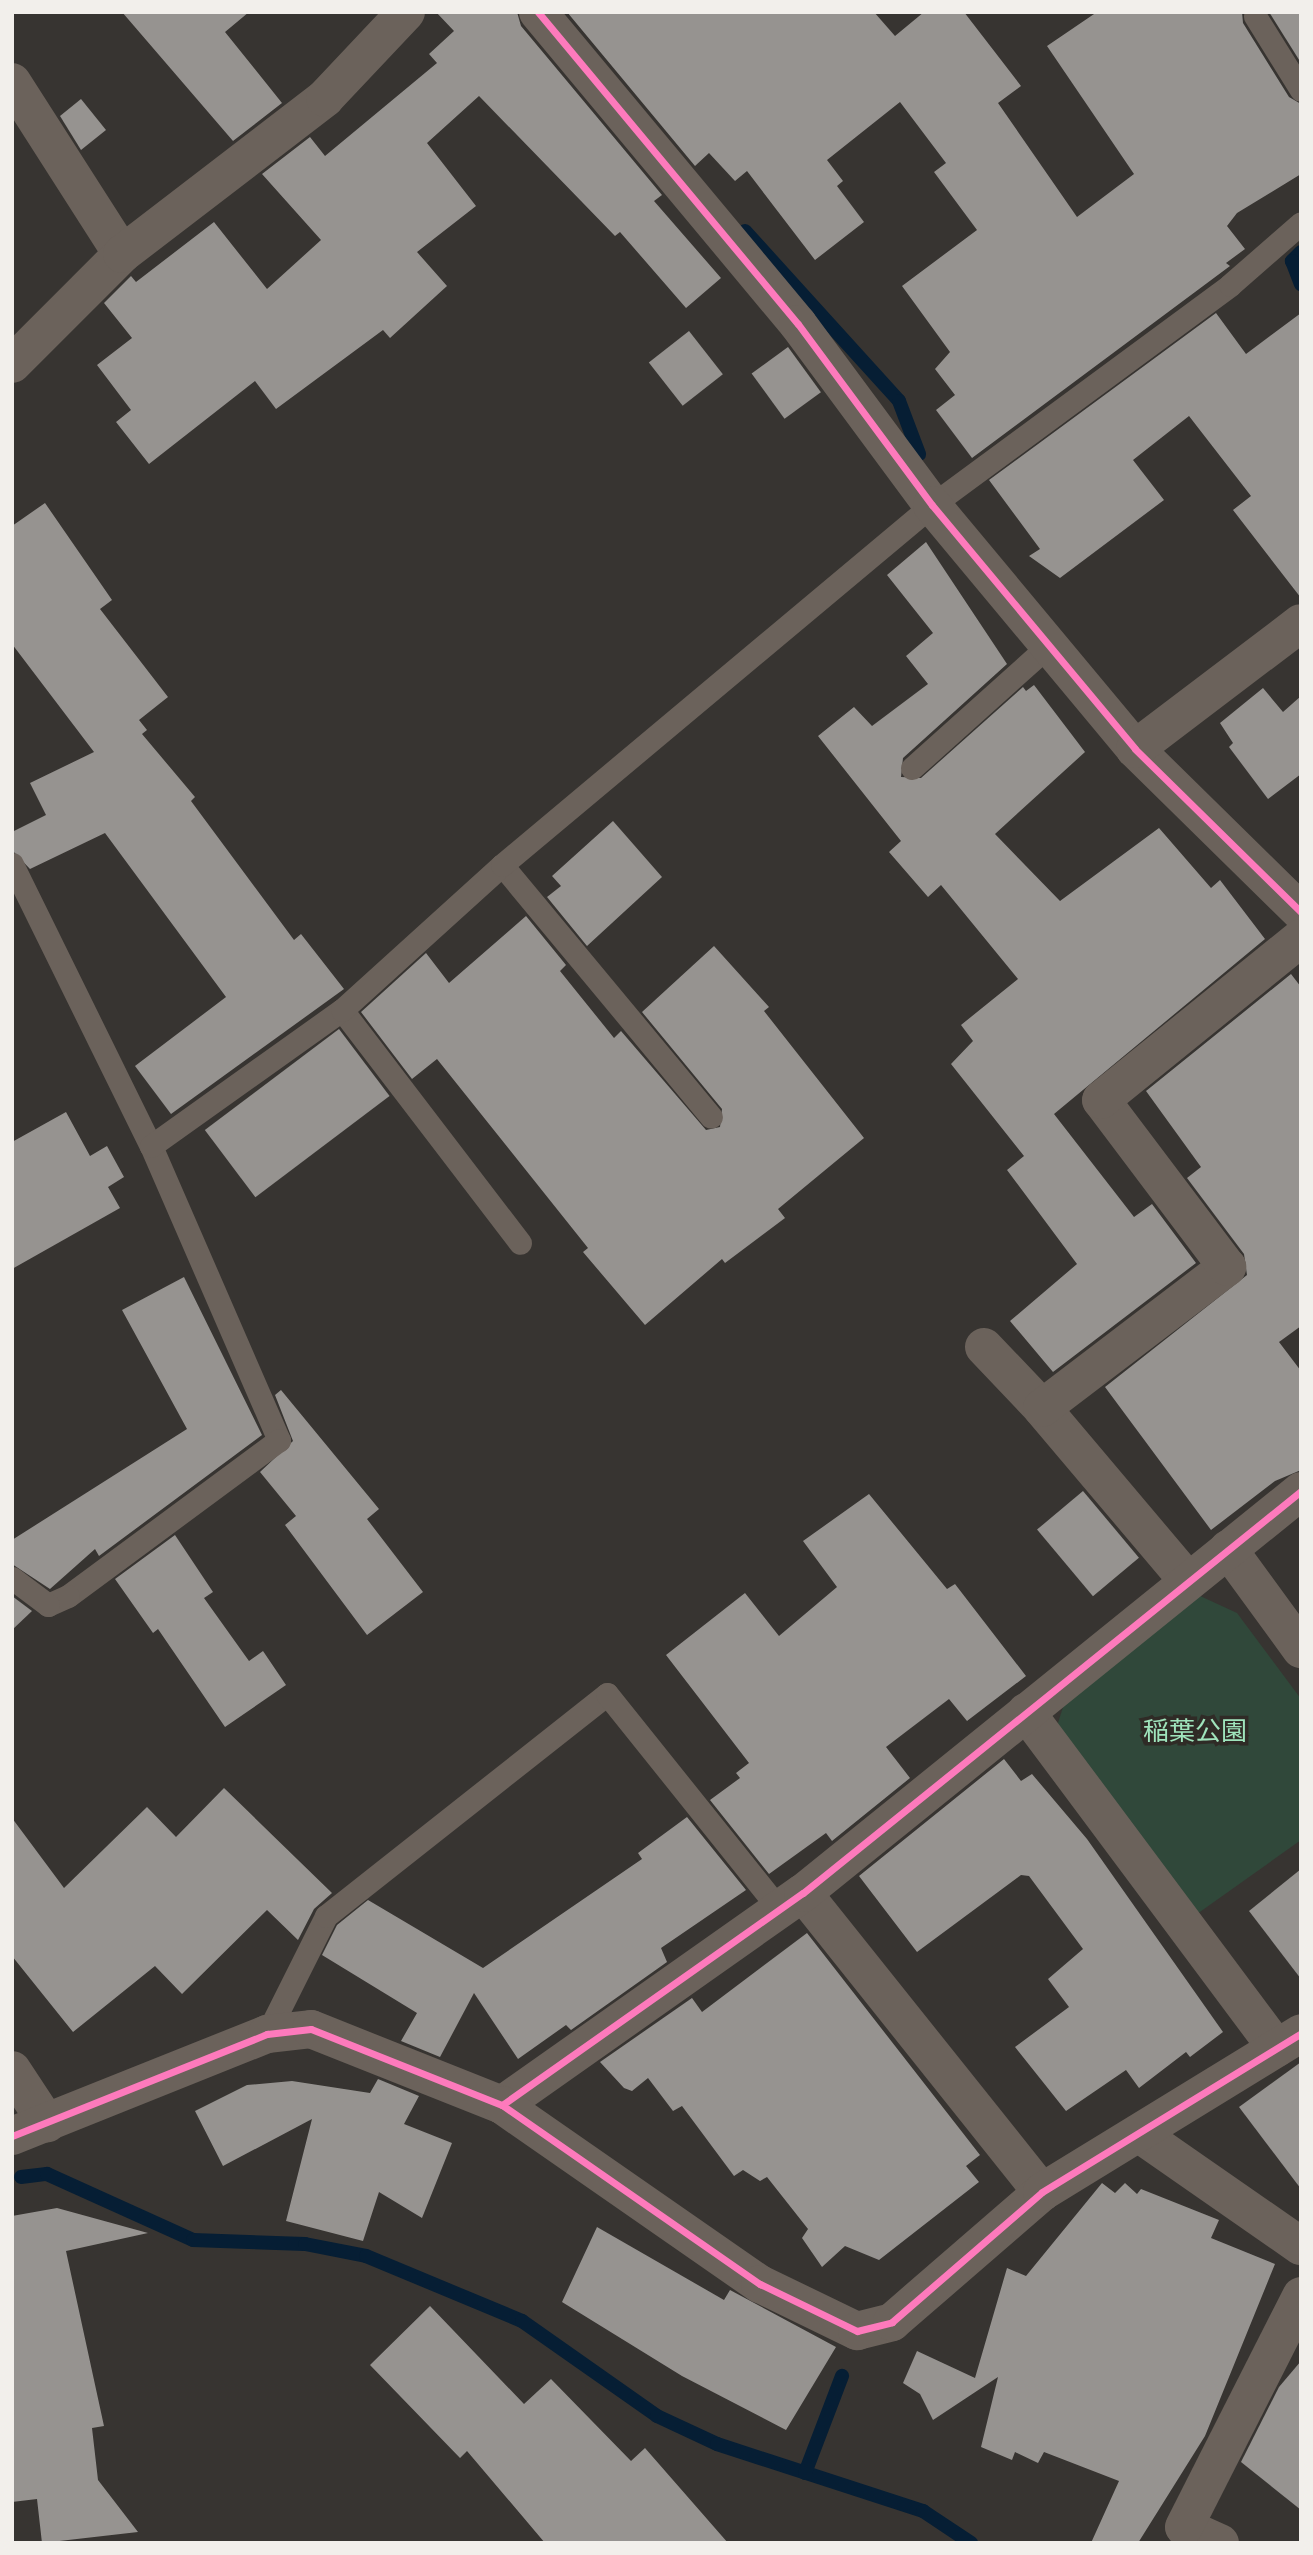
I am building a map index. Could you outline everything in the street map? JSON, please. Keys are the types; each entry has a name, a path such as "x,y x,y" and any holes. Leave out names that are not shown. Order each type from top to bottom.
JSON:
{"street":[{"path":"12,364 122,254 325,98 406,12"},
{"path":"538,12 798,324 932,505 1135,749 1301,912"},
{"path":"12,82 122,254"},
{"path":"1135,749 1301,623"},
{"path":"1042,1408 1227,1267 1101,1100 1301,938"},
{"path":"984,1347 1042,1408 1188,1581"},
{"path":"502,2105 791,1901 1301,1491"},
{"path":"1228,1549 1301,1649"},
{"path":"12,2070 29,2130 267,2034 311,2029 502,2105 760,2284 857,2331 892,2322 1042,2192 1141,2135 1288,2041 1027,1712"},
{"path":"791,1901 1042,2192"},
{"path":"1141,2135 1301,2246"},
{"path":"1220,2543 1184,2527 1301,2295"}],"lane":[{"path":"1255,16 1301,90"},
{"path":"150,1146 342,1010 502,865 932,505 1230,285 1301,223"},
{"path":"912,768 1049,645"},
{"path":"12,864 150,1146 279,1440 68,1596 48,1605 12,1578"},
{"path":"502,865 711,1117"},
{"path":"342,1010 520,1243"},
{"path":"267,2034 326,1916 607,1694 791,1901"}],"green space":[{"name":"稲葉公園","path":"1198,1595 1237,1613 1301,1699 1301,1840 1197,1914 1057,1726 1065,1701"}],"building":[{"path":"122,12 249,12 225,32 282,103 233,141"},
{"path":"436,12 517,12 521,26 662,195 654,201 721,278 686,308 620,232 615,236 479,96 427,143 476,206 417,252 447,286 390,338 383,330 276,409 255,381 149,464 116,422 131,410 97,365 132,338 104,303 131,276 136,282 214,222 267,289 321,240 262,174 310,137 325,156 437,63 429,54 454,31"},
{"path":"567,12 874,12 895,36 924,12 964,12 1021,86 998,103 1077,217 1134,174 1047,46 1097,12 1242,12 1243,23 1289,97 1301,104 1301,174 1237,213 1227,226 1245,249 1226,263 1230,266 972,458 936,410 955,395 935,369 950,352 902,286 977,230 934,172 946,163 900,102 827,160 843,181 837,186 864,222 815,260 747,171 735,181 709,153 695,166"},
{"path":"1269,12 1301,12 1301,63"},
{"path":"81,99 106,130 81,150 60,116"},
{"path":"1216,313 1246,354 1301,313 1301,598 1233,510 1251,496 1189,416 1133,460 1164,500 1060,578 1029,556 1040,549 989,480"},
{"path":"689,331 723,374 683,406 649,362"},
{"path":"788,347 821,392 785,419 752,373"},
{"path":"45,503 112,600 100,609 168,697 139,720 147,730 142,734 195,797 191,801 294,940 301,934 344,989 171,1114 135,1066 226,997 105,833 30,869 12,850 12,832 46,815 30,783 94,752 12,644 12,526"},
{"path":"926,542 1007,664 903,758 901,777 921,778 1023,687 1026,691 1034,685 1085,752 995,834 1060,901 1159,828 1211,888 1220,880 1265,939 1054,1114 1134,1217 1152,1204 1196,1263 1053,1372 1010,1321 1077,1264 1007,1170 1024,1156 951,1064 973,1041 961,1025 1018,979 941,885 928,897 889,852 901,841 818,736 854,707 872,726 928,684 906,656 933,633 887,575"},
{"path":"1263,688 1283,712 1301,696 1301,774 1268,799 1229,747 1233,743 1220,723"},
{"path":"613,821 662,877 587,946 547,897 561,886 552,876"},
{"path":"526,916 566,965 560,971 614,1038 621,1031 706,1130 720,1127 722,1109 642,1012 714,946 769,1007 764,1011 864,1138 778,1209 785,1218 725,1263 722,1259 645,1325 583,1252 588,1248 437,1059 412,1079 361,1012 426,953 449,983"},
{"path":"1291,974 1301,987 1301,1326 1279,1342 1301,1371 1301,1470 1275,1481 1211,1530 1105,1387 1247,1275 1244,1254 1187,1178 1201,1167 1146,1091"},
{"path":"339,1029 390,1096 255,1197 205,1130"},
{"path":"66,1112 90,1156 107,1146 124,1177 108,1187 120,1208 12,1269 12,1142"},
{"path":"184,1277 262,1435 99,1556 95,1549 50,1589 12,1564 12,1540 187,1429 122,1310"},
{"path":"281,1390 379,1509 367,1519 423,1592 367,1635 285,1525 296,1516 260,1472 293,1441 275,1395"},
{"path":"1083,1491 1139,1558 1093,1596 1037,1530"},
{"path":"869,1494 947,1589 955,1584 1026,1676 967,1721 949,1699 886,1747 910,1778 832,1841 826,1833 769,1874 710,1800 740,1778 736,1773 749,1763 666,1655 745,1593 779,1636 837,1587 803,1541"},
{"path":"175,1535 213,1592 204,1598 249,1661 263,1651 286,1685 225,1727 158,1629 153,1633 115,1579"},
{"path":"12,1596 32,1611 12,1630"},
{"path":"1004,1759 1021,1781 1032,1774 1087,1839 1223,2032 1190,2057 1186,2052 1139,2088 1126,2070 1066,2111 1015,2047 1069,2007 1048,1979 1083,1949 1029,1876 1021,1875 917,1952 859,1876"},
{"path":"224,1788 332,1893 314,1909 298,1940 267,1910 182,1994 155,1966 73,2032 12,1956 12,1818 64,1888 147,1807 176,1837"},
{"path":"687,1817 746,1890 661,1948 667,1962 571,2030 566,2025 518,2059 474,1993 440,2057 401,2041 417,2013 322,1955 337,1925 368,1900 483,1968 642,1859 638,1853"},
{"path":"1301,1869 1301,1979 1249,1911"},
{"path":"807,1933 980,2155 966,2166 979,2182 879,2260 845,2246 822,2267 802,2238 808,2229 767,2177 760,2181 743,2170 734,2176 682,2106 673,2111 648,2078 632,2091 624,2088 600,2062 692,1998 702,2012"},
{"path":"1301,2062 1301,2189 1239,2107"},
{"path":"378,2079 419,2096 404,2124 452,2143 422,2218 379,2192 363,2241 286,2221 312,2119 223,2166 195,2111 247,2085 292,2081 370,2093"},
{"path":"1102,2183 1115,2193 1125,2183 1137,2194 1141,2189 1219,2220 1211,2238 1275,2264 1205,2436 1138,2543 1091,2543 1119,2481 1044,2452 1038,2463 1015,2452 1012,2460 981,2447 998,2377 933,2420 920,2394 903,2383 917,2351 975,2378 1007,2268 1026,2276"},
{"path":"57,2208 148,2233 66,2251 104,2426 92,2428 98,2480 138,2532 42,2543 37,2499 12,2502 12,2216"},
{"path":"597,2227 724,2300 730,2290 836,2347 786,2430 682,2376 562,2302"},
{"path":"430,2306 524,2404 551,2379 631,2461 645,2448 728,2543 545,2543 467,2451 460,2458 370,2365"},
{"path":"1301,2361 1301,2510 1241,2462 1279,2387"}],"waterway":[{"path":"745,231 899,401 919,454"},
{"path":"1301,252 1292,261 1301,284"},
{"path":"21,2177 47,2174 193,2240 305,2244 366,2256 522,2321 657,2416 717,2444 923,2511 971,2543"},
{"path":"805,2473 842,2376"}],"cycle path":[{"path":"538,12 798,324 932,505 1135,749 1301,912"},
{"path":"502,2105 803,1893 1301,1491"},
{"path":"12,2136 267,2034 311,2029 502,2105 760,2284 857,2331 892,2322 1042,2192 1301,2033"}]}
